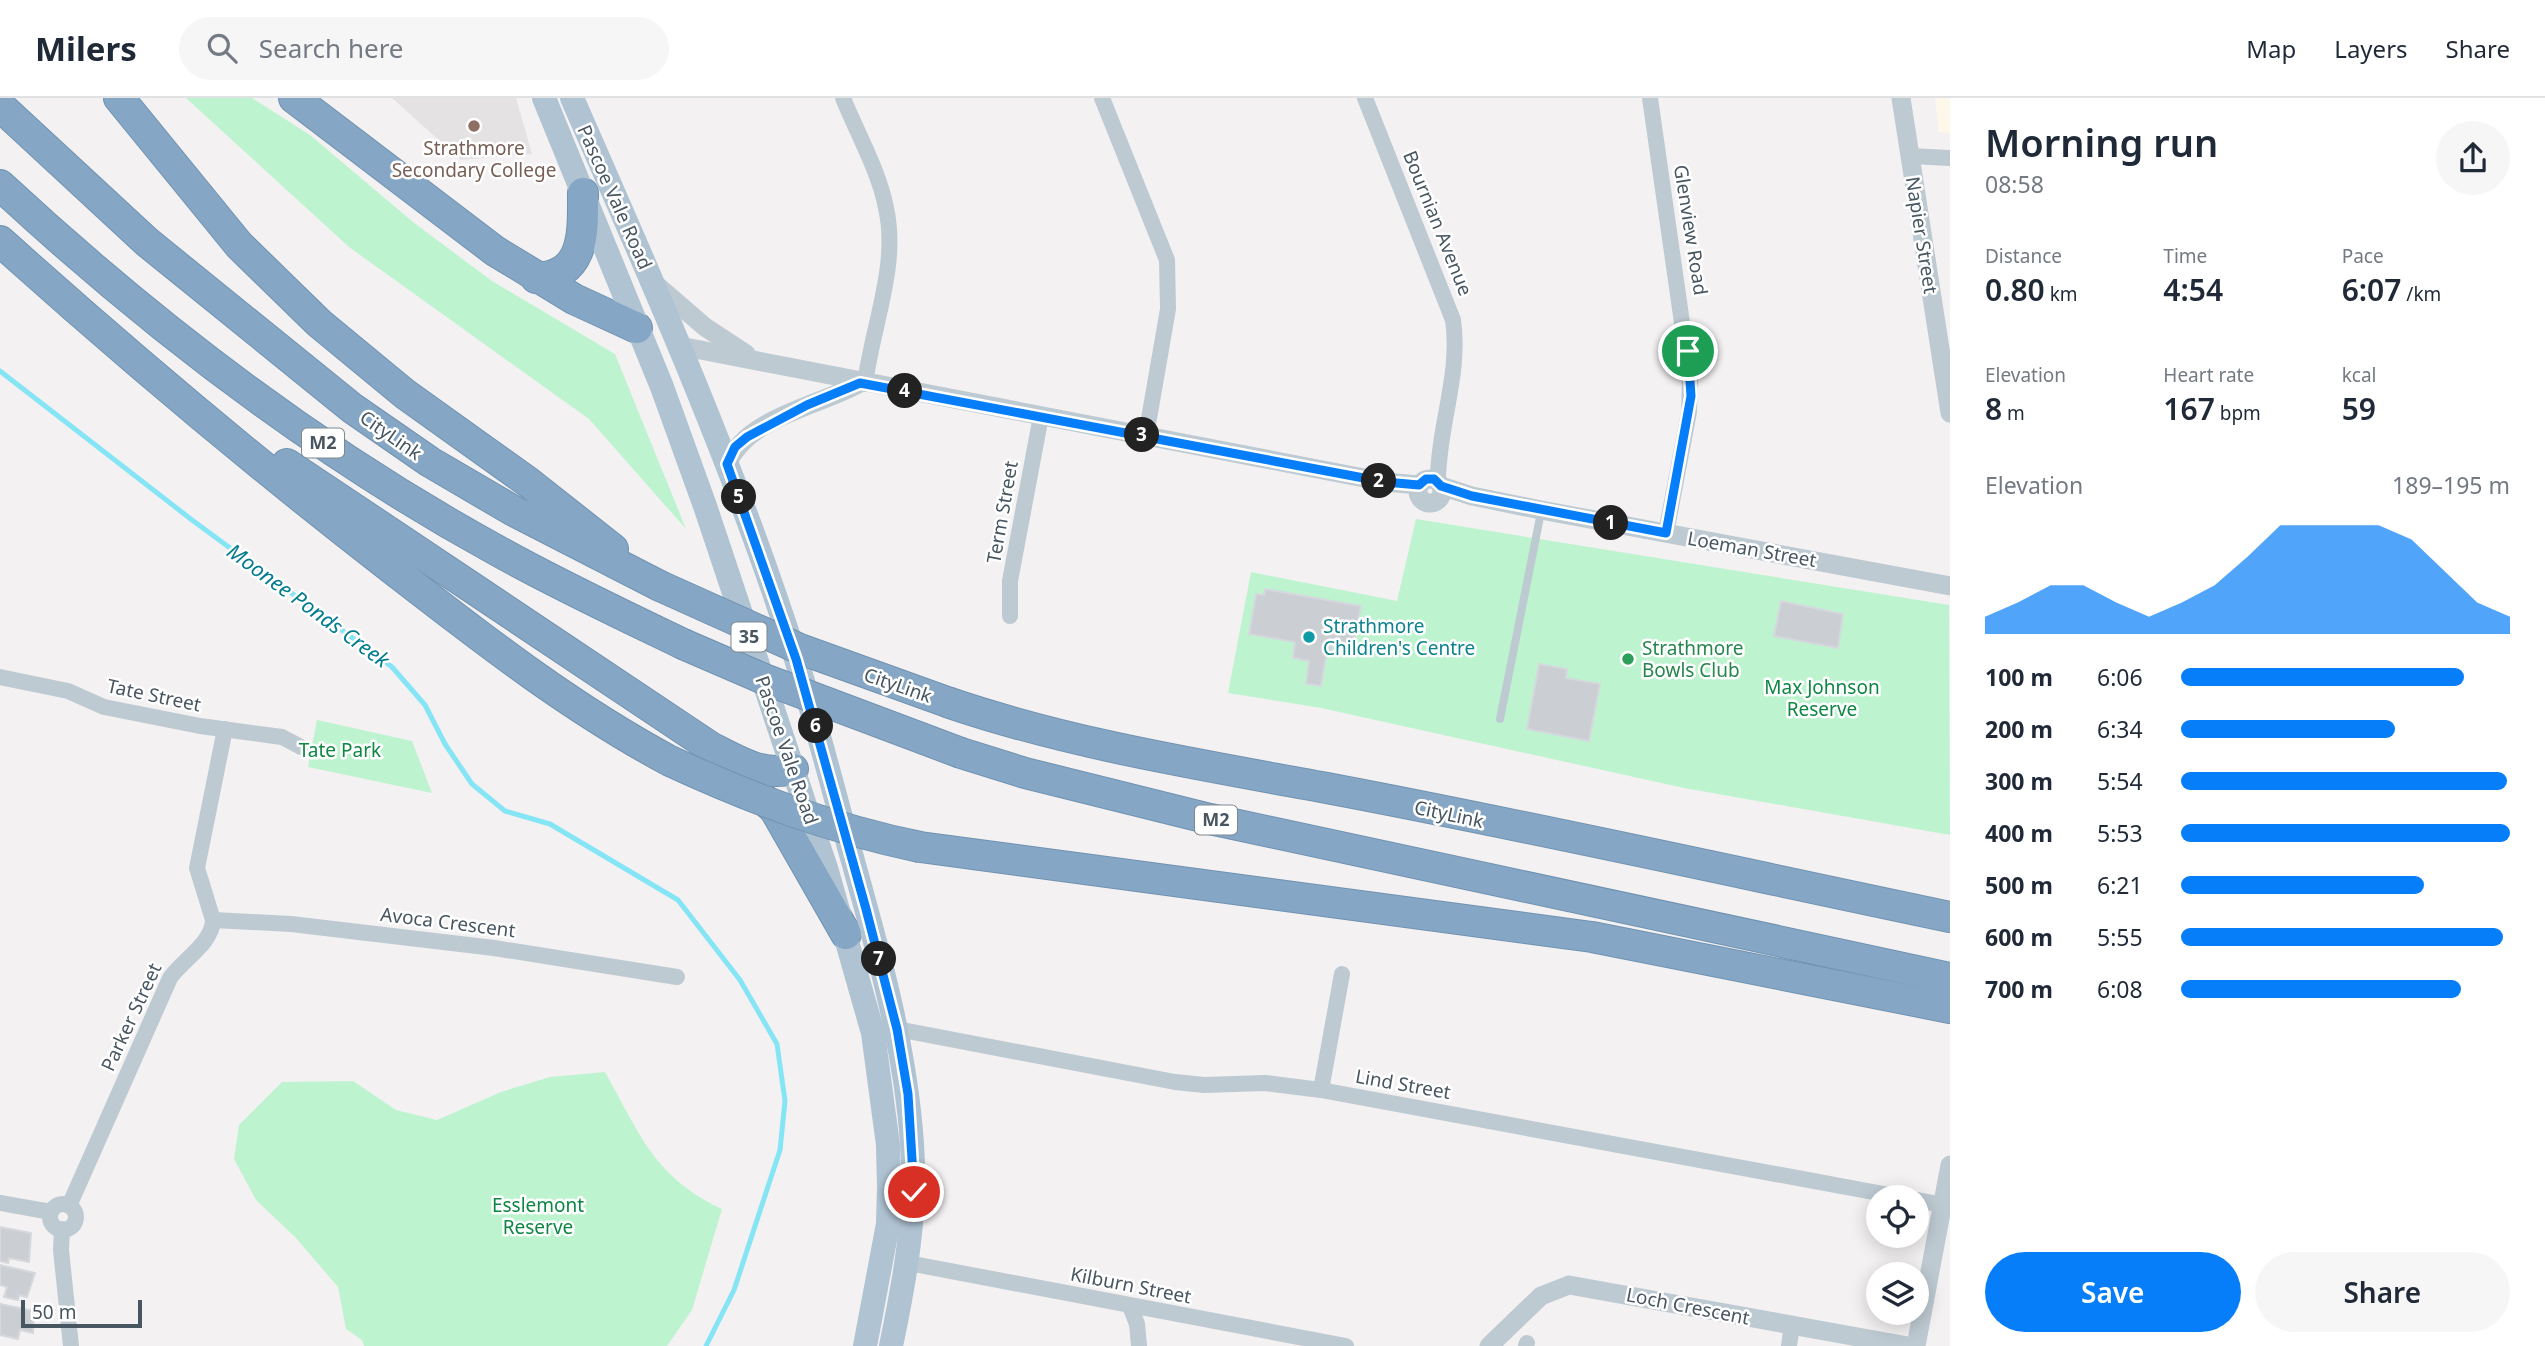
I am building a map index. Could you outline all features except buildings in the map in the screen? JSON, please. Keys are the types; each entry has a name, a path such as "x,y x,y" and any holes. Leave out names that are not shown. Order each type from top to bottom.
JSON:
{"highway":[{"path":"118,98 239,245 319,323 405,394 528,482 660,586"},
{"path":"294,98 453,222 536,278 637,328"},
{"name":"CityLink","path":"0,106 146,242 352,408 430,462 512,510 660,586 800,649 992,718 1123,750 1332,789 1950,917"},
{"name":"M2","path":"0,186 180,341 328,447 496,550 583,597 764,679 961,753 1038,776 1210,819 1950,978"},
{"path":"536,278 551,277 574,262 581,237 583,193"},
{"path":"0,241 237,447 525,671 591,716 670,761 726,787 816,821 920,847 1592,937 1950,1007"},
{"path":"127,352 274,456 712,748 758,770 776,774 793,769"},
{"path":"712,748 775,810 846,934"}],"main road":[{"name":"Pascoe Vale Road","path":"544,98 705,506 846,934 873,1033 888,1145 888,1223 865,1346"},
{"name":"Pascoe Vale Road","path":"572,98 680,346 727,464 796,659 897,1029 913,1146 914,1192 908,1263 891,1346"},
{"path":"637,328 680,346"},
{"path":"793,769 820,742"}],"street":[{"path":"727,464 735,447 747,437 807,405 863,383 889,253 888,219 881,193 843,98"},
{"path":"1102,98 1167,260 1168,309 1146,436"},
{"name":"Bournian Avenue","path":"1365,98 1453,320 1454,359 1431,487"},
{"name":"Glenview Road","path":"1650,98 1690,379 1689,412 1666,533"},
{"name":"Napier Street","path":"1901,98 1950,413"},
{"path":"1910,156 1950,158"},
{"path":"653,282 705,327 753,359"},
{"name":"Loeman Street","path":"680,346 1385,482 1431,487 1950,586"},
{"name":"Term Street","path":"1010,616 1010,581 1041,416"},
{"name":"Tate Street","path":"0,677 68,691 104,707 282,737 301,747"},
{"path":"213,920 197,868 225,729"},
{"name":"Avoca Crescent","path":"213,920 291,924 494,948 677,977"},
{"name":"Parker Street","path":"69,1206 170,978 180,964 206,941 213,929 213,920"},
{"path":"1321,1090 1342,974"},
{"name":"Lind Street","path":"897,1029 1175,1082 1204,1085 1265,1083 1321,1090 1866,1191"},
{"path":"1916,1346 1946,1206 1950,1165"},
{"path":"0,1203 51,1212 61,1204 69,1206 75,1212 75,1220 70,1227 62,1229 52,1223 51,1212"},
{"path":"62,1229 61,1250 71,1346"},
{"name":"Kilburn Street","path":"908,1263 1346,1346"},
{"name":"Loch Crescent","path":"1489,1346 1541,1296 1569,1285 1908,1346"},
{"path":"1130,1306 1137,1324 1139,1346"},
{"path":"1789,1346 1792,1325"}],"lane":[{"path":"1500,719 1541,510"}],"shaded area":[{"name":"Strathmore Secondary College","path":"392,98 516,98 532,154 461,160"},
{"path":"1935,98 1950,98 1950,134 1939,132"}],"green space":[{"path":"186,98 252,98 310,135 413,222 492,281 615,354 686,529 589,419 349,247"},
{"name":"Max Johnson Reserve","path":"1416,519 1949,605 1950,835 1684,788 1321,708 1228,693 1251,572 1397,601"},
{"name":"Tate Park","path":"317,720 412,741 432,793 308,767"},
{"name":"Esslemont Reserve","path":"605,1072 639,1134 664,1168 680,1183 722,1209 692,1310 667,1346 364,1346 362,1340 346,1329 338,1287 296,1238 256,1200 234,1159 239,1125 282,1082 353,1081 396,1110 437,1120 501,1092 550,1077"}],"waterway":[{"name":"Moonee Ponds Creek","path":"0,371 192,520 392,667 425,705 445,744 472,784 505,811 550,824 678,900 740,980 777,1044 785,1101 780,1150 734,1290 706,1346"}],"place":[{"name":"Strathmore Secondary College","path":"474,126"},
{"name":"Strathmore Children's Centre","path":"1309,637"},
{"name":"Strathmore Bowls Club","path":"1628,659"}],"route":[{"path":"914,1192 908,1094 897,1029 796,659 727,464 735,447 747,437 807,405 860,383 1385,482 1419,485 1430,478 1438,481 1441,486 1472,496 1666,533 1691,396 1688,351"}]}
